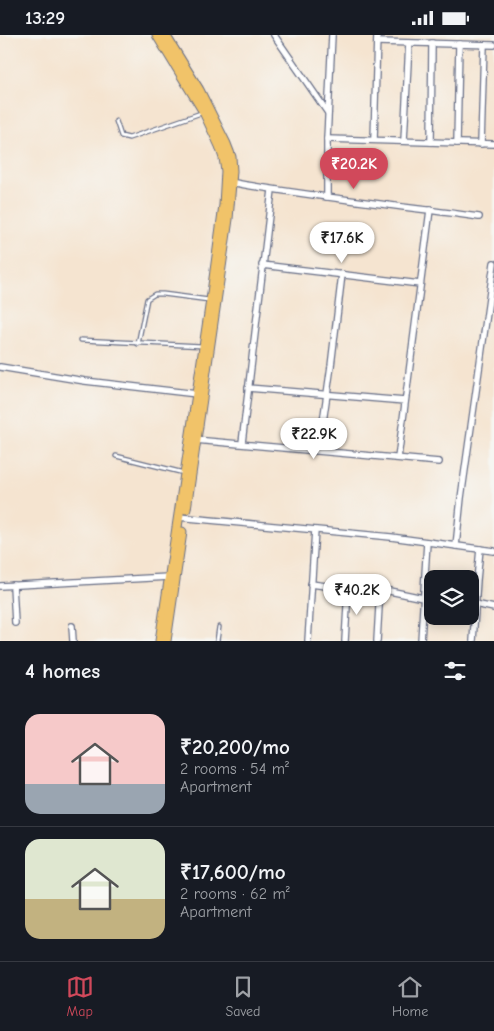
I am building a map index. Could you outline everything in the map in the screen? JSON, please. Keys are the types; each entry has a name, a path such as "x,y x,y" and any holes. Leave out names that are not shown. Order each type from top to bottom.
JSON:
{"main road":[{"path":"157,35 204,112 224,158 229,182"},
{"path":"160,641 214,301 231,157 217,123 200,90 164,35"},
{"path":"166,641 185,473 193,439 204,346 214,301"}],"street":[{"path":"274,35 328,113"},
{"path":"327,197 327,139 332,35"},
{"path":"374,140 377,38 409,43 494,45"},
{"path":"404,141 409,43"},
{"path":"431,142 432,43"},
{"path":"457,143 459,44"},
{"path":"481,144 484,45"},
{"path":"327,139 494,145"},
{"path":"229,182 272,190 479,217"},
{"path":"242,443 272,190"},
{"path":"398,458 430,210"},
{"path":"456,546 494,263"},
{"path":"262,265 420,284"},
{"path":"319,450 342,275"},
{"path":"0,367 85,381 197,394"},
{"path":"248,387 405,401"},
{"path":"193,439 439,462"},
{"path":"181,517 427,542 494,551"},
{"path":"308,641 315,530"},
{"path":"421,641 422,598 427,542"},
{"path":"478,570 480,549"},
{"path":"0,586 169,577"},
{"path":"311,584 348,589 380,589 422,598"},
{"path":"13,585 15,623"},
{"path":"345,641 348,589"},
{"path":"377,641 380,589"},
{"path":"479,605 494,608"},
{"path":"473,641 474,625"},
{"path":"72,626 73,641"}],"lane":[{"path":"116,121 121,136 129,138 204,112"},
{"path":"138,344 148,299 151,295 163,294 214,301"},
{"path":"81,340 204,346"},
{"path":"116,456 185,473"},
{"path":"217,641 219,627"}]}
